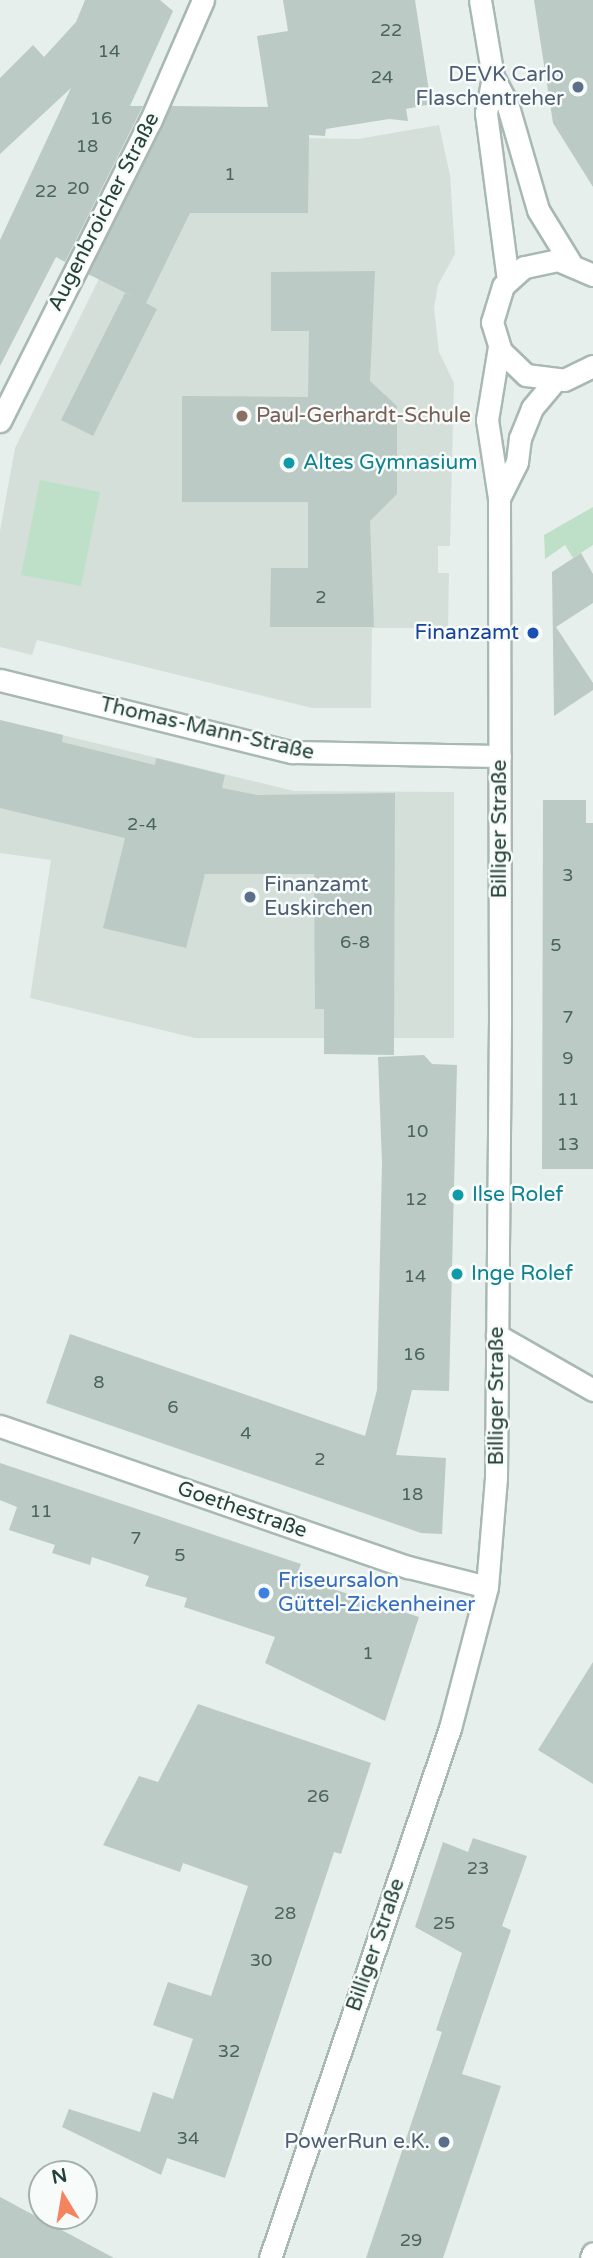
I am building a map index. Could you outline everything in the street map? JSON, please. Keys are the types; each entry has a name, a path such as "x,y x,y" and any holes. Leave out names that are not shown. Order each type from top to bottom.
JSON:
{"street":[{"path":"480,0 493,77 507,103 541,216 570,262 593,275"},
{"name":"Augenbroicher Straße","path":"0,421 150,122 196,3"},
{"path":"493,77 485,113 508,280 535,262 570,262"},
{"name":"Billiger Straße","path":"270,2258 450,1728 487,1587 496,1478 500,756 499,498 487,420 499,347 493,309 508,280"},
{"path":"499,347 526,375 555,381 588,374"},
{"name":"Billiger Straße","path":"499,498 517,461 520,438 532,408 555,381"},
{"name":"Thomas-Mann-Straße","path":"0,680 292,752 500,756"},
{"path":"497,1335 593,1390"},
{"name":"Goethestraße","path":"0,1426 408,1567 487,1587"},
{"path":"591,2258 593,2253"}],"shaded area":[{"name":"Paul-Gerhardt-Schule","path":"439,125 450,175 455,254 438,285 434,308 439,352 454,383 450,546 438,546 438,573 449,573 448,628 372,628 371,708 312,708 37,640 32,655 0,647 0,531 15,448 170,136 358,139"},
{"name":"Finanzamt Euskirchen","path":"0,720 294,791 454,792 454,1038 195,1038 30,998 51,860 0,853"}],"green space":[{"path":"40,480 100,492 81,586 21,575"},
{"path":"593,507 593,545 573,558 565,545 545,559 544,535"}],"building":[{"path":"85,0 160,0 173,11 130,106 143,106 65,262 56,257 0,366 0,240 71,88 0,154 0,78 33,45 44,57 76,22"},
{"path":"283,0 415,0 431,104 406,109 408,121 389,119 326,129 325,136 309,135 308,213 190,213 146,303 157,309 93,436 61,420 125,293 134,297 88,274 171,106 268,107 257,36 288,31"},
{"path":"534,0 593,0 593,187 553,123"},
{"name":"Altes Gymnasium","path":"375,271 370,381 397,406 397,494 370,521 374,627 270,627 271,568 308,568 308,502 182,502 182,396 308,397 309,331 271,331 271,272"},
{"path":"581,553 593,574 593,603 556,627 593,683 593,690 554,716 552,572"},
{"path":"0,720 63,735 62,742 155,765 156,758 225,775 222,788 257,795 395,793 394,1055 324,1054 324,1009 315,1009 314,874 205,874 186,948 103,928 125,838 0,808"},
{"path":"543,800 586,800 586,823 593,823 593,1169 542,1169"},
{"path":"424,1055 432,1064 457,1065 449,1391 412,1390 396,1455 446,1458 442,1534 421,1533 46,1403 70,1334 365,1436 377,1390 382,1163 378,1057"},
{"path":"0,1463 301,1564 296,1577 419,1617 385,1721 265,1663 275,1637 184,1607 187,1598 145,1586 149,1576 92,1557 90,1565 52,1553 55,1545 9,1530 17,1507 0,1500"},
{"path":"593,1662 593,1784 538,1750"},
{"path":"198,1704 371,1763 341,1854 334,1852 225,2178 167,2158 161,2175 62,2127 69,2109 140,2132 153,2092 173,2099 193,2039 153,2025 168,1982 211,1996 248,1886 183,1863 180,1872 103,1845 139,1776 158,1782"},
{"path":"473,1838 527,1856 502,1926 511,1930 462,2074 501,2086 443,2258 366,2258 442,2032 436,2030 462,1953 415,1927 443,1842 468,1852"},
{"path":"0,2197 28,2212 28,2230 62,2230 114,2258 0,2258"}],"place":[{"name":"DEVK Carlo Flaschentreher","path":"578,87"},
{"name":"Paul-Gerhardt-Schule","path":"242,416"},
{"name":"Altes Gymnasium","path":"289,463"},
{"name":"Finanzamt","path":"533,633"},
{"name":"Finanzamt Euskirchen","path":"250,897"},
{"name":"Ilse Rolef","path":"458,1195"},
{"name":"Inge Rolef","path":"457,1274"},
{"name":"Friseursalon Güttel-Zickenheiner","path":"264,1593"},
{"name":"PowerRun e.K.","path":"444,2142"}]}
